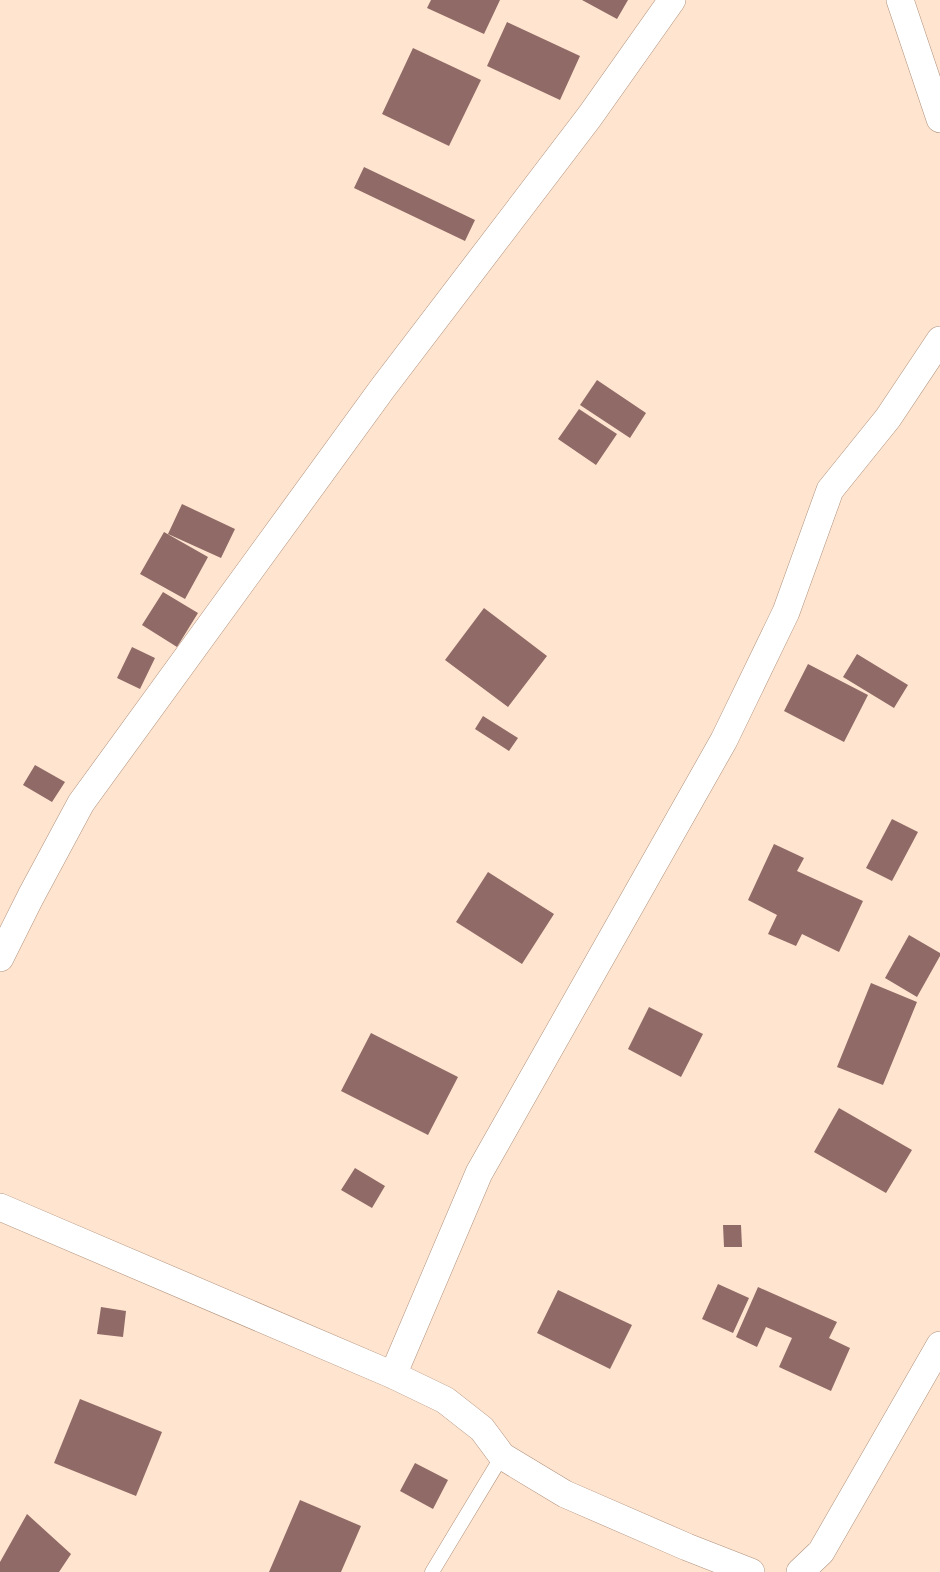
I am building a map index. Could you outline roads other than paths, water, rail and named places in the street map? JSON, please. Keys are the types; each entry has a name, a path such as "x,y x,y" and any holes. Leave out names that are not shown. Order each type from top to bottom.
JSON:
{"street":[{"path":"0,958 81,803 381,389 590,116 672,0"},
{"path":"900,0 940,119"},
{"path":"393,1375 479,1173 724,740 786,612 830,490 888,418 940,340"},
{"path":"0,1207 393,1375 446,1400 482,1429 502,1456 565,1494 751,1572"},
{"path":"800,1572 821,1552 940,1345"}],"lane":[{"path":"432,1572 502,1456"}]}
